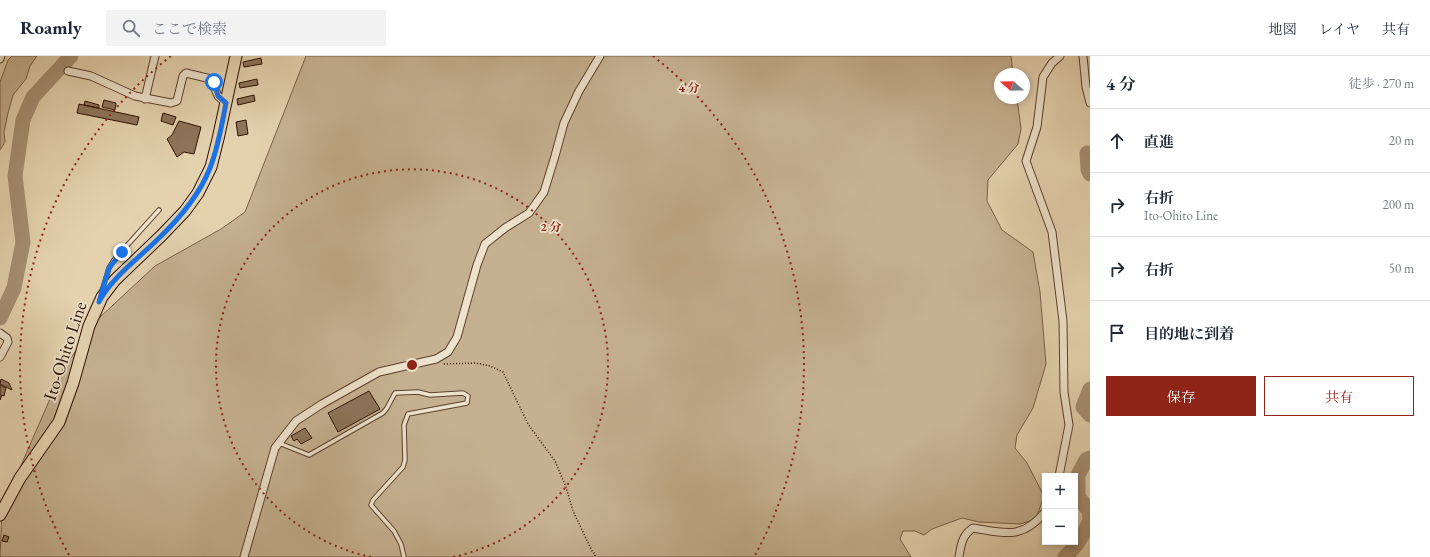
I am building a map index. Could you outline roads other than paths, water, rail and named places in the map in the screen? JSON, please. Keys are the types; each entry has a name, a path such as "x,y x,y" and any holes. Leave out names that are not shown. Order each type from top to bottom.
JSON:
{"main road":[{"name":"Ito-Ohito Line","path":"0,515 20,478 59,422 73,383 89,326 99,302 115,280 162,235 198,193 211,167 236,56"}],"street":[{"path":"145,99 155,56"},
{"path":"244,557 275,448 296,421 322,404 379,372 436,359 448,352 457,337 477,265 485,244 505,228 529,213 544,192 556,156 564,123 579,91 600,56"},
{"path":"1060,56 1052,63 1043,77 1037,127 1026,161 1052,232 1063,321 1064,392 1069,425 1060,473"},
{"path":"1083,56 1086,87 1090,103"},
{"path":"68,71 91,76 124,92 145,99 175,102 178,98 183,76 186,73 211,79 214,82 218,96 226,103"},
{"path":"0,333 7,338 8,342 0,357"},
{"path":"959,557 961,544 966,532 973,528 1007,534 1017,533 1038,521 1042,516"}],"lane":[{"path":"99,302 109,268 114,260 159,210"},
{"path":"279,443 309,455 383,413 395,393 418,392 430,395 463,393 468,396 467,403 408,414 404,425 405,460 403,468 373,500 371,505 394,531 401,544 404,557"}],"waterway":[{"path":"0,318 14,288 23,242 15,176 23,120 33,97 71,56"},
{"path":"1087,153 1088,170 1090,174"},
{"path":"1090,389 1083,407 1090,415"},
{"path":"1090,458 1086,460 1078,475 1078,496 1089,511 1090,519"},
{"path":"1065,557 1080,540 1090,520"}]}
